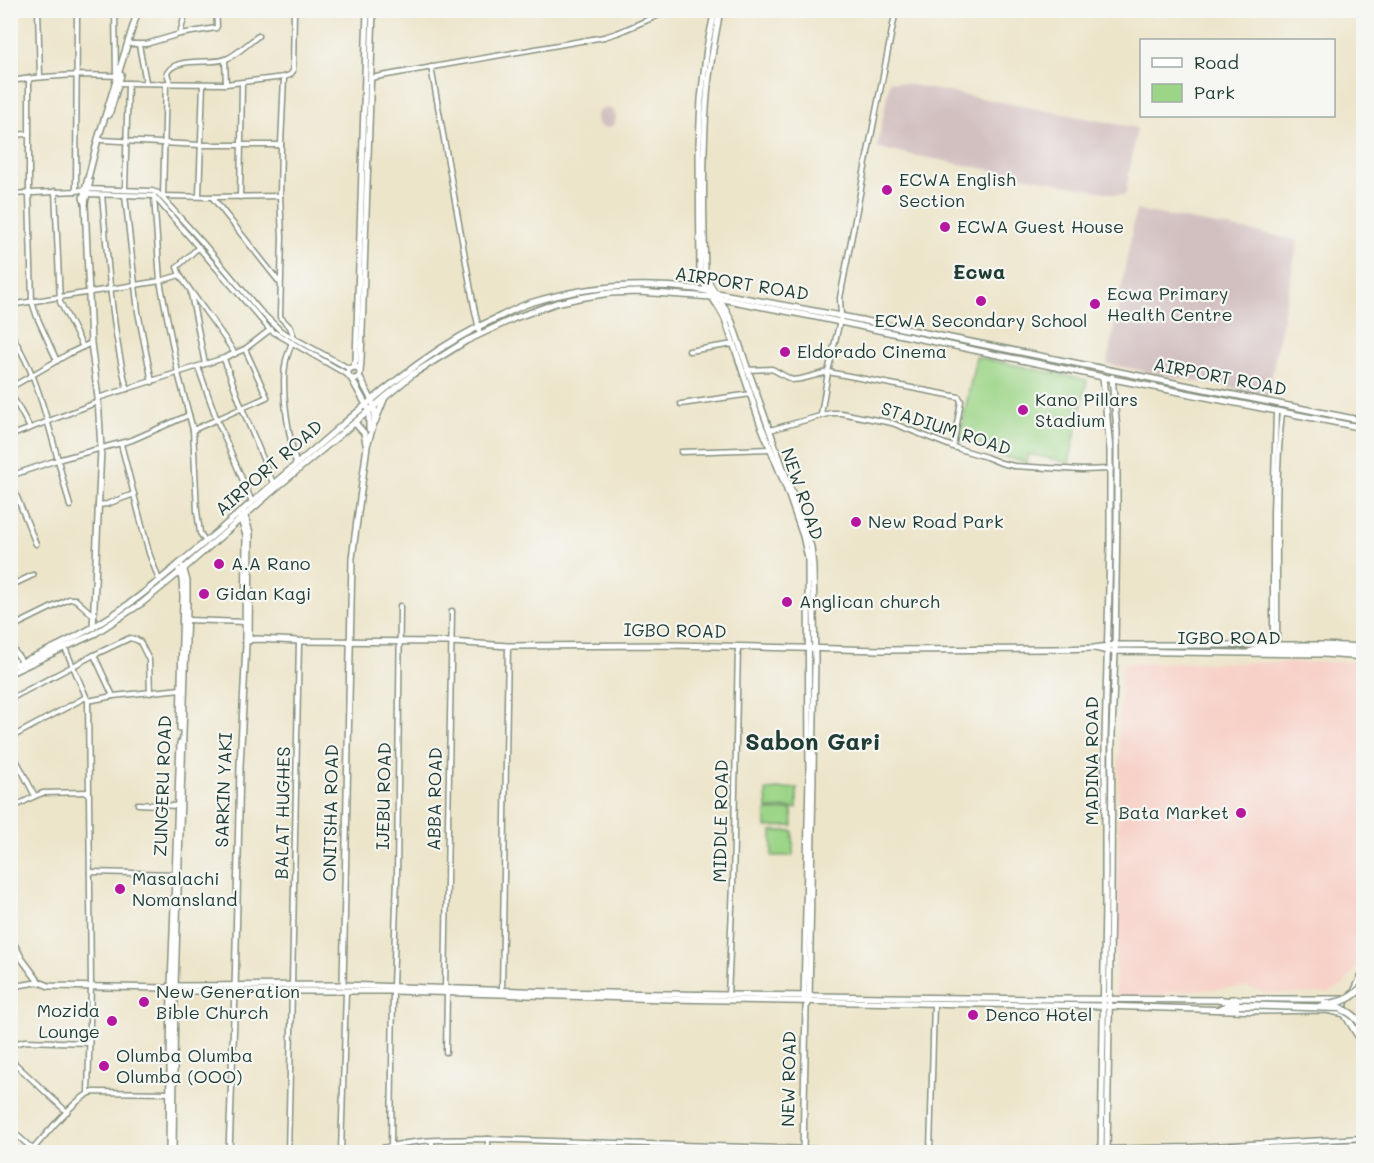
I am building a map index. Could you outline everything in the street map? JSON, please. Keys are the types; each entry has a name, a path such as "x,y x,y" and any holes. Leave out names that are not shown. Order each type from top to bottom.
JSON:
{"main road":[{"path":"93,627 101,449 91,343 83,192 140,10"},
{"path":"83,192 140,10"},
{"path":"351,372 356,360 367,10"},
{"path":"351,372 356,379 361,360 373,10"},
{"path":"713,294 702,280 699,266 699,144 703,76 715,10"},
{"path":"713,294 705,270 704,143 711,57 720,10"},
{"name":"AIRPORT ROAD","path":"10,673 93,627 180,567 206,542 242,515 252,502 273,483 412,374 480,334 555,300 594,288 678,287 1103,378 1364,428"},
{"name":"AIRPORT ROAD","path":"713,294 841,316 1364,421"},
{"name":"NEW ROAD","path":"713,294 723,313 771,449 793,499"},
{"name":"NEW ROAD","path":"713,294 730,316 751,394 769,430 809,548 812,648 803,1150"},
{"name":"AIRPORT ROAD","path":"10,668 65,648 125,615 355,423 390,384 442,346 478,326 528,304 555,300"},
{"path":"351,372 356,368 359,374 370,405 372,429"},
{"name":"MADINA ROAD","path":"1102,369 1110,469 1104,1151"},
{"name":"MADINA ROAD","path":"1108,779 1115,648 1117,468 1111,371"},
{"path":"351,372 370,405 369,436"},
{"path":"369,436 386,396"},
{"path":"355,423 364,433 367,446"},
{"name":"ONITSHA ROAD","path":"344,988 352,548 369,436"},
{"path":"242,515 250,533 247,640"},
{"name":"SARKIN YAKI","path":"229,1152 240,766 247,640 245,622 246,535 242,515"},
{"path":"173,1152 172,988 187,620 187,581 180,567"},
{"name":"ZUNGERU ROAD","path":"169,1152 183,596 180,567"},
{"name":"IGBO ROAD","path":"247,640 451,642 508,646 672,645 882,650 1250,645"},
{"path":"1250,645 1364,649"},
{"path":"1250,652 1271,646"},
{"name":"IGBO ROAD","path":"1115,648 1364,657"},
{"path":"10,937 22,959 39,982 49,986 344,988 934,1003 1346,999"},
{"path":"1364,972 1354,993 1346,999 1344,1005 1347,1016 1362,1044 1364,1077"},
{"path":"1220,1009 1239,1003 1330,1004 1350,998 1364,985"},
{"path":"446,990 502,990 584,995 728,995 807,1000 1106,1003 1279,1011 1326,1010 1347,1016 1353,1021 1364,1022"},
{"path":"1354,993 1364,993"},
{"path":"1220,1000 1340,1008 1358,1020 1364,1031"}],"street":[{"path":"38,10 40,76"},
{"path":"77,10 83,192"},
{"path":"10,81 40,76 78,74 118,76 115,10"},
{"path":"180,34 186,10"},
{"path":"131,44 146,44 180,34 216,28 218,26 216,12 207,10"},
{"path":"118,83 226,84 291,75 293,71 294,10"},
{"path":"370,78 604,37 671,10"},
{"path":"821,415 841,316 840,298 896,10"},
{"path":"162,196 167,73 171,68 184,63 225,59 258,36"},
{"path":"139,45 146,82"},
{"path":"225,59 226,84"},
{"path":"431,67 480,334"},
{"path":"284,77 280,196 282,237 280,317 290,327 293,340 286,361 284,398 296,464"},
{"path":"29,78 32,302 57,361"},
{"path":"128,83 125,193 134,285 152,382"},
{"path":"240,197 242,83"},
{"path":"199,196 203,84"},
{"path":"10,135 29,134"},
{"path":"101,140 201,145 281,145"},
{"path":"10,194 55,191 154,196 270,330 351,372"},
{"path":"55,191 61,307 83,347"},
{"path":"83,192 102,195 153,191 162,196 260,311 293,340"},
{"path":"102,195 110,289 120,362 127,389"},
{"path":"154,196 160,281 177,373 193,430 197,511 200,533 206,542"},
{"path":"162,196 280,196"},
{"path":"212,197 280,284"},
{"path":"199,247 177,267 191,293 221,331 235,354"},
{"path":"10,305 160,281 180,275"},
{"path":"191,293 204,364"},
{"path":"10,436 127,389 235,354 245,349 275,325"},
{"path":"10,331 33,376 48,421 70,506"},
{"path":"30,428 10,390 91,343"},
{"path":"689,351 734,344"},
{"path":"193,430 267,397 245,349"},
{"path":"224,358 273,483"},
{"path":"198,367 217,420 252,502"},
{"path":"745,370 772,369 792,380 828,372 959,398 961,401 953,447"},
{"path":"681,404 751,394"},
{"path":"1271,646 1273,513 1279,411"},
{"name":"STADIUM ROAD","path":"769,430 821,415 841,413 883,421 1001,463 1082,470 1117,468"},
{"path":"36,544 10,478 57,460 121,444 189,415"},
{"path":"121,444 159,580"},
{"path":"681,452 771,449"},
{"path":"98,505 134,494"},
{"path":"10,586 33,575"},
{"path":"10,628 69,598 75,599 94,616"},
{"name":"IJEBU ROAD","path":"391,1145 400,606"},
{"name":"ABBA ROAD","path":"446,1052 452,611"},
{"path":"187,620 245,622"},
{"path":"10,699 130,638 137,640 148,660 150,693"},
{"name":"BALAT HUGHES","path":"288,1152 299,641"},
{"path":"10,645 21,665"},
{"path":"502,990 508,646"},
{"name":"MIDDLE ROAD","path":"728,995 733,885 738,647"},
{"path":"65,648 87,699 91,986 88,1093"},
{"path":"10,654 21,665"},
{"path":"94,655 113,696"},
{"path":"10,738 87,699 181,689"},
{"path":"11,750 36,796"},
{"path":"10,809 36,796 55,792 89,792"},
{"path":"138,804 178,806"},
{"path":"90,872 176,874"},
{"path":"10,987 39,982"},
{"name":"ONITSHA ROAD","path":"342,1152 344,988"},
{"path":"930,1150 934,1003"},
{"path":"10,1045 25,1041 89,1043"},
{"path":"10,1059 67,1112"},
{"path":"10,1129 35,1151 67,1112 88,1093 170,1093"},
{"path":"370,1152 391,1145 488,1139 803,1150 1091,1152 1364,1138"},
{"path":"488,1139 488,1152"},
{"path":"432,1141 432,1152"},
{"path":"1166,1152 1364,1144"}],"shaded area":[{"path":"890,81 1137,128 1125,196 877,148"},
{"path":"606,108 613,111 616,118 613,125 606,128 599,125 596,118 599,111"},
{"path":"1136,210 1298,240 1268,395 1107,364"},
{"name":"Bata Market","path":"1363,662 1363,939 1360,961 1344,985 1328,993 1267,994 1248,987 1167,992 1162,997 1115,997 1122,663"}],"green space":[{"name":"Kano Pillars Stadium","path":"976,357 1087,380 1069,463 1029,454 1027,462 998,456 999,449 959,440"},
{"path":"797,788 797,808 767,809 766,790"},
{"path":"792,810 793,826 766,827 766,811"},
{"path":"772,831 793,831 793,856 772,856"}],"place":[{"name":"ECWA English Section","path":"887,190"},
{"name":"ECWA Guest House","path":"945,227"},
{"name":"ECWA Secondary School","path":"981,301"},
{"name":"Ecwa Primary Health Centre","path":"1095,304"},
{"name":"Eldorado Cinema","path":"785,352"},
{"name":"Kano Pillars Stadium","path":"1023,410"},
{"name":"New Road Park","path":"856,522"},
{"name":"A.A Rano","path":"219,564"},
{"name":"Gidan Kagi","path":"204,594"},
{"name":"Anglican church","path":"787,602"},
{"name":"Bata Market","path":"1241,813"},
{"name":"Masalachi Nomansland","path":"120,889"},
{"name":"New Generation Bible Church","path":"144,1002"},
{"name":"Denco Hotel","path":"973,1015"},
{"name":"Mozida Lounge","path":"112,1021"},
{"name":"Olumba Olumba Olumba (OOO)","path":"104,1066"}],"district":[{"name":"Ecwa","path":"979,272"},
{"name":"Sabon Gari","path":"813,742"}]}
